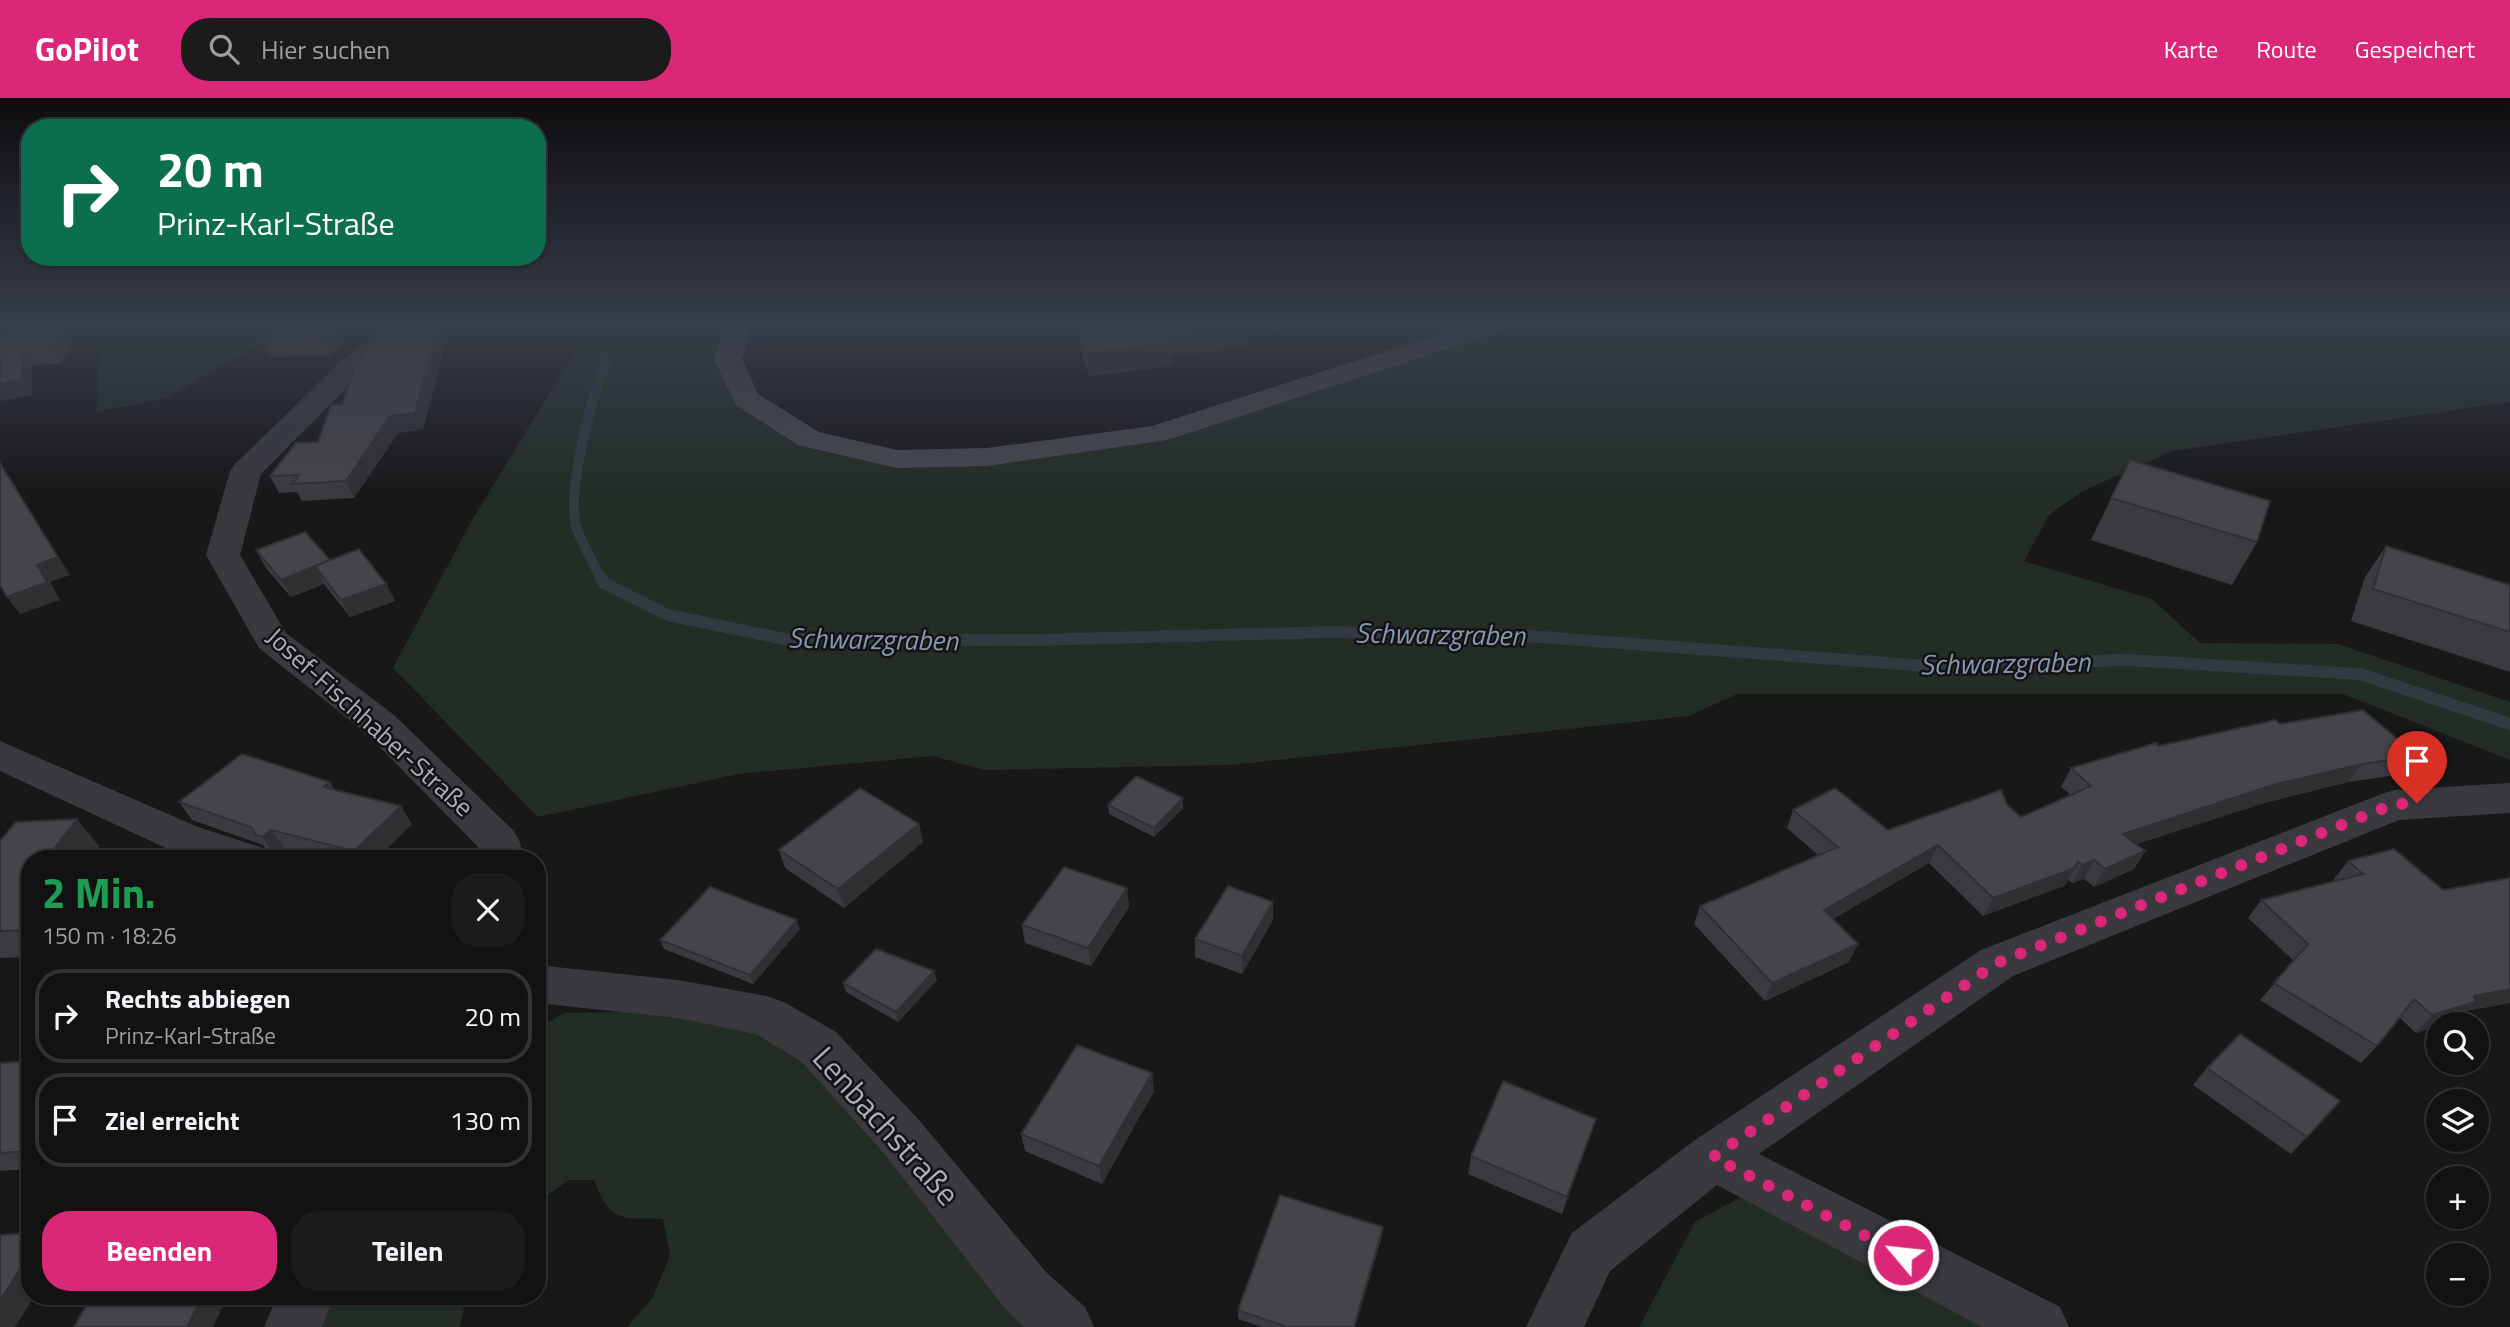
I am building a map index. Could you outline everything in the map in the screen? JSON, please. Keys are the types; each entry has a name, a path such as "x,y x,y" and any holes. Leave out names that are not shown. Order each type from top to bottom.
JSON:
{"street":[{"name":"Josef-Fischhaber-Straße","path":"338,380 246,471 223,555 272,640 380,724 499,842 500,850"},
{"path":"738,380 746,399 809,439 897,459 988,457 1156,434 1322,380"},
{"path":"0,755 183,838 220,850"},
{"path":"1555,1327 1591,1252 1713,1157 1997,963 2394,804 2510,798"},
{"name":"Lenbachstraße","path":"546,985 678,999 767,1016 819,1047 900,1135 1027,1292 1065,1327"},
{"path":"1713,1157 2040,1327"},
{"path":"293,1327 303,1305"}],"shaded area":[{"path":"98,380 197,380 166,398 97,412"},
{"path":"557,380 738,380 746,399 809,439 897,459 1138,437 1318,380 2510,380 2510,402 2172,451 2081,492 2049,515 2024,561 2152,599 2200,643 2338,644 2510,702 2510,760 2343,694 1737,694 1689,716 1231,765 984,770 933,756 738,774 538,817 393,668 471,522"},
{"path":"669,1011 737,1021 800,1053 1038,1327 627,1327 653,1297 670,1255 663,1219 637,1219 619,1215 606,1204 594,1180 569,1180 546,1196 546,1024 564,1013"},
{"path":"1739,1198 1816,1223 2016,1327 1639,1327 1695,1222"},
{"path":"330,1305 464,1305 460,1327 320,1327"}],"building":[{"path":"351,380 424,380 415,413 390,416 346,481 292,484 299,475 270,476 296,443 318,442 331,405 342,405"},
{"path":"2130,460 2270,501 2257,542 2111,498"},
{"path":"0,463 58,557 37,565 47,582 7,597 0,585"},
{"path":"305,532 330,560 281,580 256,550"},
{"path":"2386,546 2510,585 2510,632 2373,589"},
{"path":"359,549 386,584 341,600 315,566"},
{"path":"2363,710 2418,756 2362,764 2276,784 2123,834 2145,851 2105,869 2094,860 2083,865 2078,862 2075,868 1993,898 1938,845 1824,910 1858,944 1772,983 1700,906 1838,847 1793,810 1835,788 1888,830 2001,790 2008,806 2021,817 2091,786 2071,768 2156,743 2159,746 2275,720 2280,724"},
{"path":"242,754 330,782 323,787 401,806 355,850 350,850 271,830 262,837 256,835 251,827 179,802"},
{"path":"1136,776 1183,798 1154,828 1108,805"},
{"path":"860,788 919,824 838,889 779,850"},
{"path":"77,819 53,850 21,850 21,930 0,931 0,841 16,822"},
{"path":"2394,849 2443,890 2510,878 2510,989 2474,996 2475,1002 2442,1012 2429,1012 2414,999 2377,1046 2274,983 2308,944 2261,900 2363,874 2348,861"},
{"path":"1064,867 1127,888 1088,948 1022,925"},
{"path":"1228,886 1273,902 1242,956 1195,939"},
{"path":"710,887 797,920 750,975 660,940"},
{"path":"876,949 934,971 896,1012 843,983"},
{"path":"2240,1034 2340,1101 2307,1137 2207,1068"},
{"path":"1077,1045 1152,1073 1099,1166 1021,1134"},
{"path":"21,1062 21,1152 0,1153 0,1063"},
{"path":"1503,1081 1596,1119 1567,1197 1471,1156"},
{"path":"1280,1195 1383,1227 1354,1327 1287,1327 1238,1310"},
{"path":"21,1234 21,1267 0,1301 0,1235"},
{"path":"86,1305 198,1305 187,1327 74,1327"}],"waterway":[{"name":"Schwarzgraben","path":"600,380 577,469 574,513 577,529 601,578"},
{"name":"Schwarzgraben","path":"600,576 604,583 668,615 784,639 1036,640 1331,632 1527,636 1927,666 2128,660 2360,674 2510,724"}],"route":[{"path":"1903,1255 1713,1157 1997,963 2394,804 2417,803"}]}
